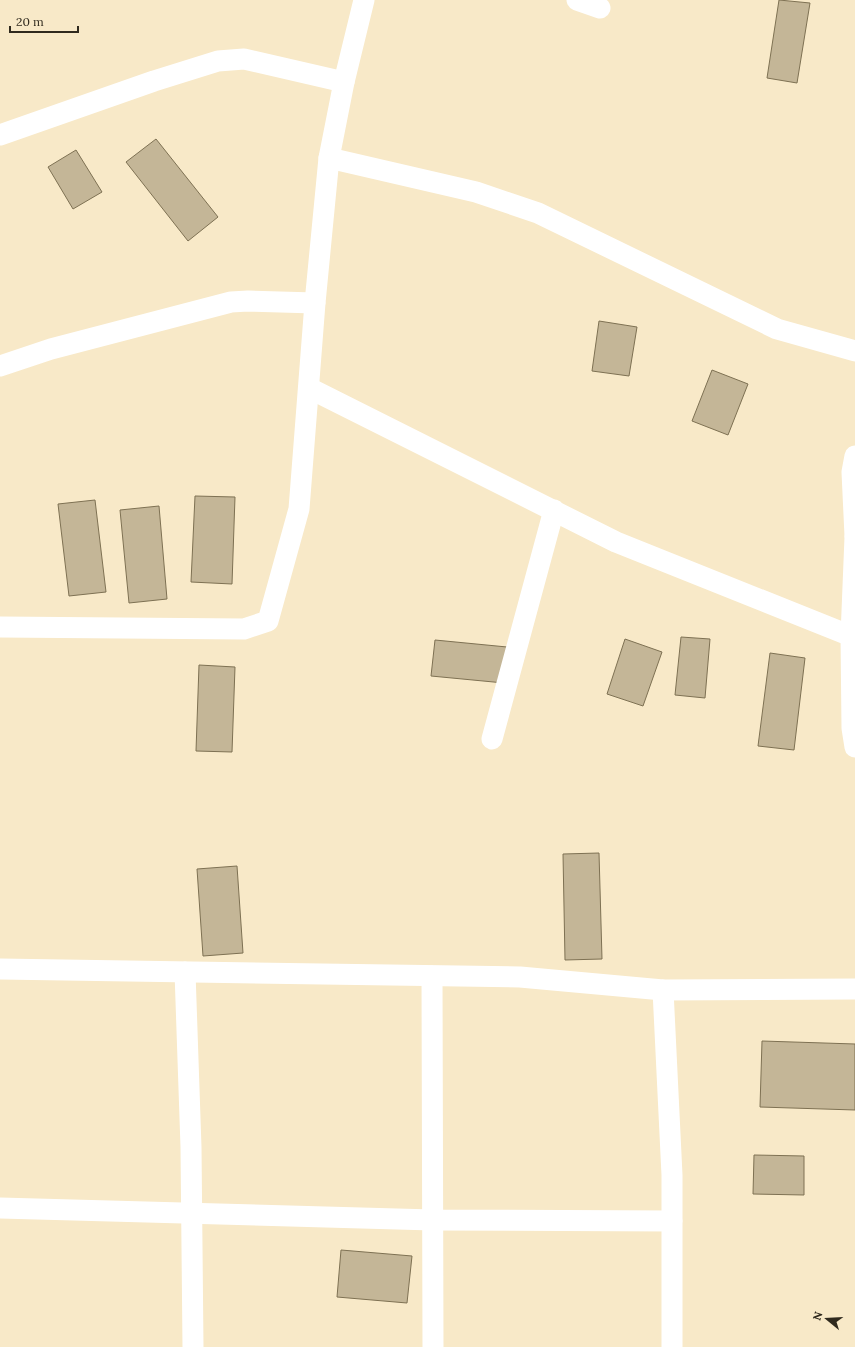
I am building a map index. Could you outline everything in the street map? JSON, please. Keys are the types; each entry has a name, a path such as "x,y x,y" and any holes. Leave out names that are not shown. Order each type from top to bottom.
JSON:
{"street":[{"path":"0,627 244,629 268,621 299,509 315,303 329,158 344,82 364,0"},
{"path":"577,0 600,8"},
{"path":"0,135 154,81 218,61 244,60 344,82"},
{"path":"329,158 476,192 538,213 777,329 855,351"},
{"path":"0,366 51,349 231,302 248,301 315,303"},
{"path":"309,388 616,542 851,636"},
{"path":"854,735 851,636 855,537 852,472 855,456"},
{"path":"492,739 554,510"},
{"path":"0,969 520,977 663,990 855,989"},
{"path":"185,972 191,1146 193,1347"},
{"path":"432,976 433,1347"},
{"path":"663,990 671,1168 672,1347"},
{"path":"0,1208 432,1220 672,1221"}],"building":[{"path":"779,0 810,3 797,83 767,78"},
{"path":"156,139 218,217 188,241 126,162"},
{"path":"76,150 102,192 73,209 48,167"},
{"path":"599,321 637,327 629,376 592,371"},
{"path":"712,370 748,384 728,435 692,421"},
{"path":"195,496 235,497 232,584 191,582"},
{"path":"95,500 106,592 69,596 58,504"},
{"path":"159,506 167,599 129,603 120,510"},
{"path":"681,637 710,639 705,698 675,695"},
{"path":"625,639 662,652 643,706 607,694"},
{"path":"435,640 507,647 504,683 431,676"},
{"path":"770,653 805,658 794,750 758,746"},
{"path":"199,665 235,667 232,752 196,751"},
{"path":"599,853 602,959 565,960 563,854"},
{"path":"237,866 243,953 203,956 197,869"},
{"path":"762,1041 855,1044 855,1110 760,1107"},
{"path":"754,1155 804,1156 804,1195 753,1194"},
{"path":"341,1250 412,1256 407,1303 337,1297"}]}
